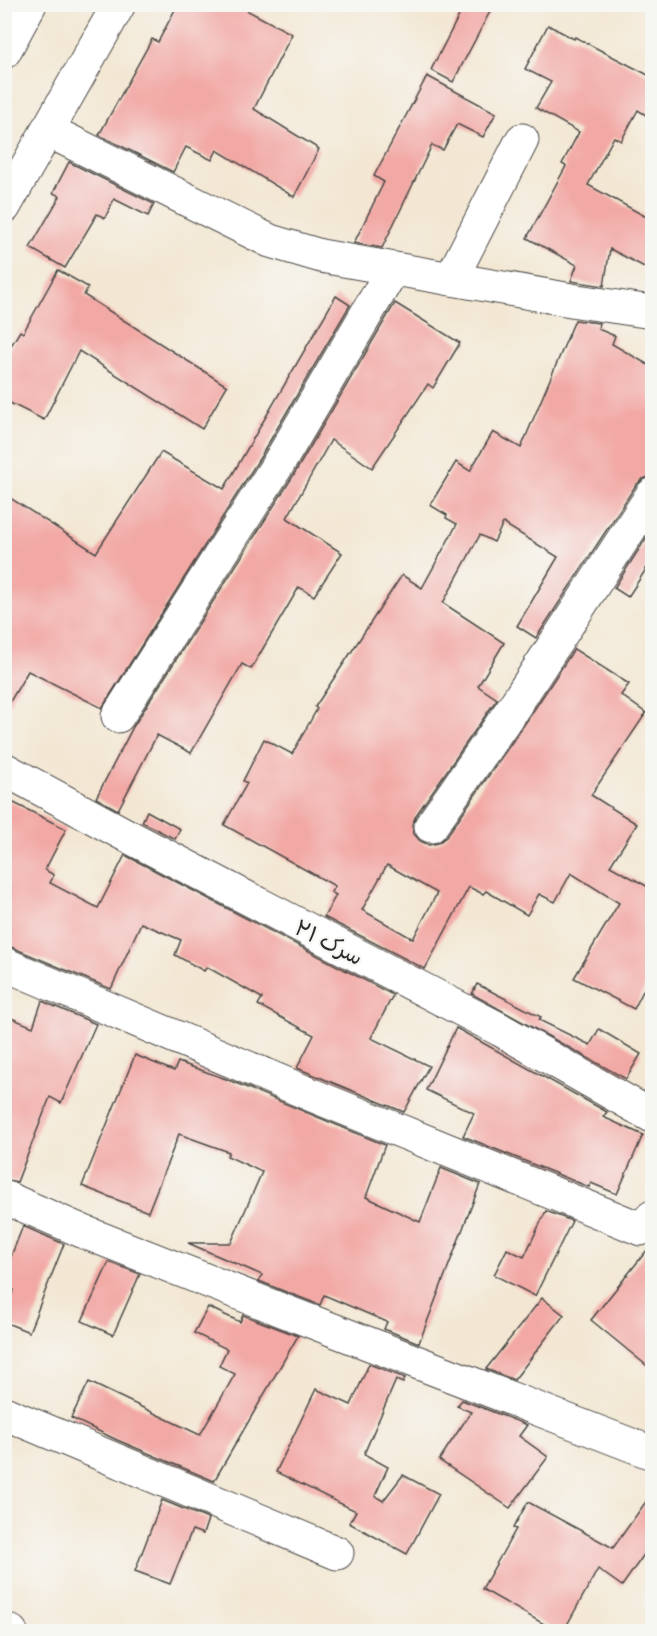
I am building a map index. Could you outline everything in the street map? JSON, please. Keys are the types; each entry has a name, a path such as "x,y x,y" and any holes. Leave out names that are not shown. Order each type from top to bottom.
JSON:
{"main road":[{"path":"4,52 30,4"},
{"path":"4,207 119,4"},
{"path":"47,130 270,241 321,256 652,312"},
{"path":"451,279 522,140"},
{"path":"118,716 277,466 393,269"},
{"path":"431,826 513,708 652,495"},
{"name":"سرک ۲۱","path":"4,769 154,850 501,1030 652,1116"},
{"path":"4,964 312,1095 641,1229 652,1217"},
{"path":"4,1197 84,1232 279,1310 652,1454"},
{"path":"4,1413 337,1553"},
{"path":"4,1629 11,1632"}],"building":[{"path":"178,4 235,4 292,34 254,109 319,149 294,197 217,150 212,160 186,147 173,172 99,135 152,39 158,42"},
{"path":"465,4 494,4 453,82 431,70"},
{"path":"548,25 652,77 652,119 638,110 621,141 614,137 588,185 652,220 652,271 610,249 604,286 571,281 577,265 527,238 566,166 562,164 579,132 536,108 551,82 525,69"},
{"path":"427,76 496,113 483,137 457,124 443,150 432,145 382,248 354,243 384,182 374,176"},
{"path":"69,162 154,204 148,216 114,199 105,218 97,214 65,268 30,248 60,196 53,193"},
{"path":"58,270 88,287 84,295 227,386 202,429 79,351 44,420 4,400 4,357 20,331 23,333"},
{"path":"336,296 350,305 261,456 102,708 28,671 4,712 4,494 96,553 161,452 224,489"},
{"path":"395,303 460,343 433,388 428,384 372,468 331,440 287,518 342,553 314,596 299,587 251,669 242,664 191,753 157,735 118,810 96,798 133,727 293,476"},
{"path":"575,320 599,323 598,329 615,336 612,344 652,367 652,476 636,485 536,638 517,626 558,557 503,523 494,542 480,535 443,603 504,643 478,686 497,699 416,815 412,825 414,834 420,841 429,845 438,843 446,837 574,649 629,684 621,695 646,713 591,795 637,824 610,866 652,889 652,973 634,1009 574,978 619,903 571,873 555,902 539,894 527,915 486,891 483,894 469,887 425,969 324,917 336,895 331,892 335,886 224,825 247,783 243,781 264,739 292,754 317,709 315,707 402,575 422,588 457,524 430,505 456,462 470,471 493,432 521,448","holes":["387,865 437,893 413,939 362,910"]},
{"path":"652,529 652,560 628,597 614,588"},
{"path":"4,798 66,829 45,870 54,875 50,883 98,908 125,855 393,995 371,1038 429,1066 404,1112 297,1068 314,1035 258,1005 262,998 207,967 204,971 175,955 181,940 141,923 111,989 4,946"},
{"path":"147,811 180,829 175,839 142,822"},
{"path":"477,984 541,1017 539,1020 590,1045 599,1029 641,1054 626,1079 472,994"},
{"path":"42,1001 96,1024 61,1103 50,1097 17,1182 4,1179 4,1015 33,1027"},
{"path":"456,1028 607,1112 603,1117 643,1135 617,1194 591,1183 589,1187 463,1136 474,1113 426,1090"},
{"path":"135,1055 174,1071 178,1062 226,1079 385,1145 366,1197 420,1222 441,1168 480,1184 419,1343 384,1329 387,1322 324,1295 320,1305 259,1281 262,1275 188,1243 231,1243 262,1172 227,1156 229,1152 179,1134 148,1212 82,1186"},
{"path":"546,1211 572,1221 535,1296 494,1275 507,1249 524,1257"},
{"path":"23,1226 64,1244 29,1332 4,1322 4,1313 14,1290 4,1286 4,1274"},
{"path":"652,1244 652,1370 591,1320"},
{"path":"109,1262 140,1274 113,1335 82,1321"},
{"path":"542,1298 564,1315 514,1380 486,1369"},
{"path":"208,1307 240,1322 243,1315 298,1336 214,1481 71,1418 89,1382 200,1435 235,1374 219,1366 227,1349 194,1333"},
{"path":"369,1364 405,1378 403,1383 396,1380 364,1454 388,1467 375,1496 383,1501 403,1475 439,1494 407,1554 349,1523 356,1511 276,1472 316,1389 351,1405"},
{"path":"462,1400 527,1425 519,1436 548,1457 510,1508 439,1460 471,1412 457,1406"},
{"path":"652,1493 652,1543 622,1586 598,1569 563,1632 558,1632 482,1589 516,1529 513,1528 528,1502 613,1548"},
{"path":"162,1500 208,1519 203,1534 192,1530 170,1584 135,1571"}]}
